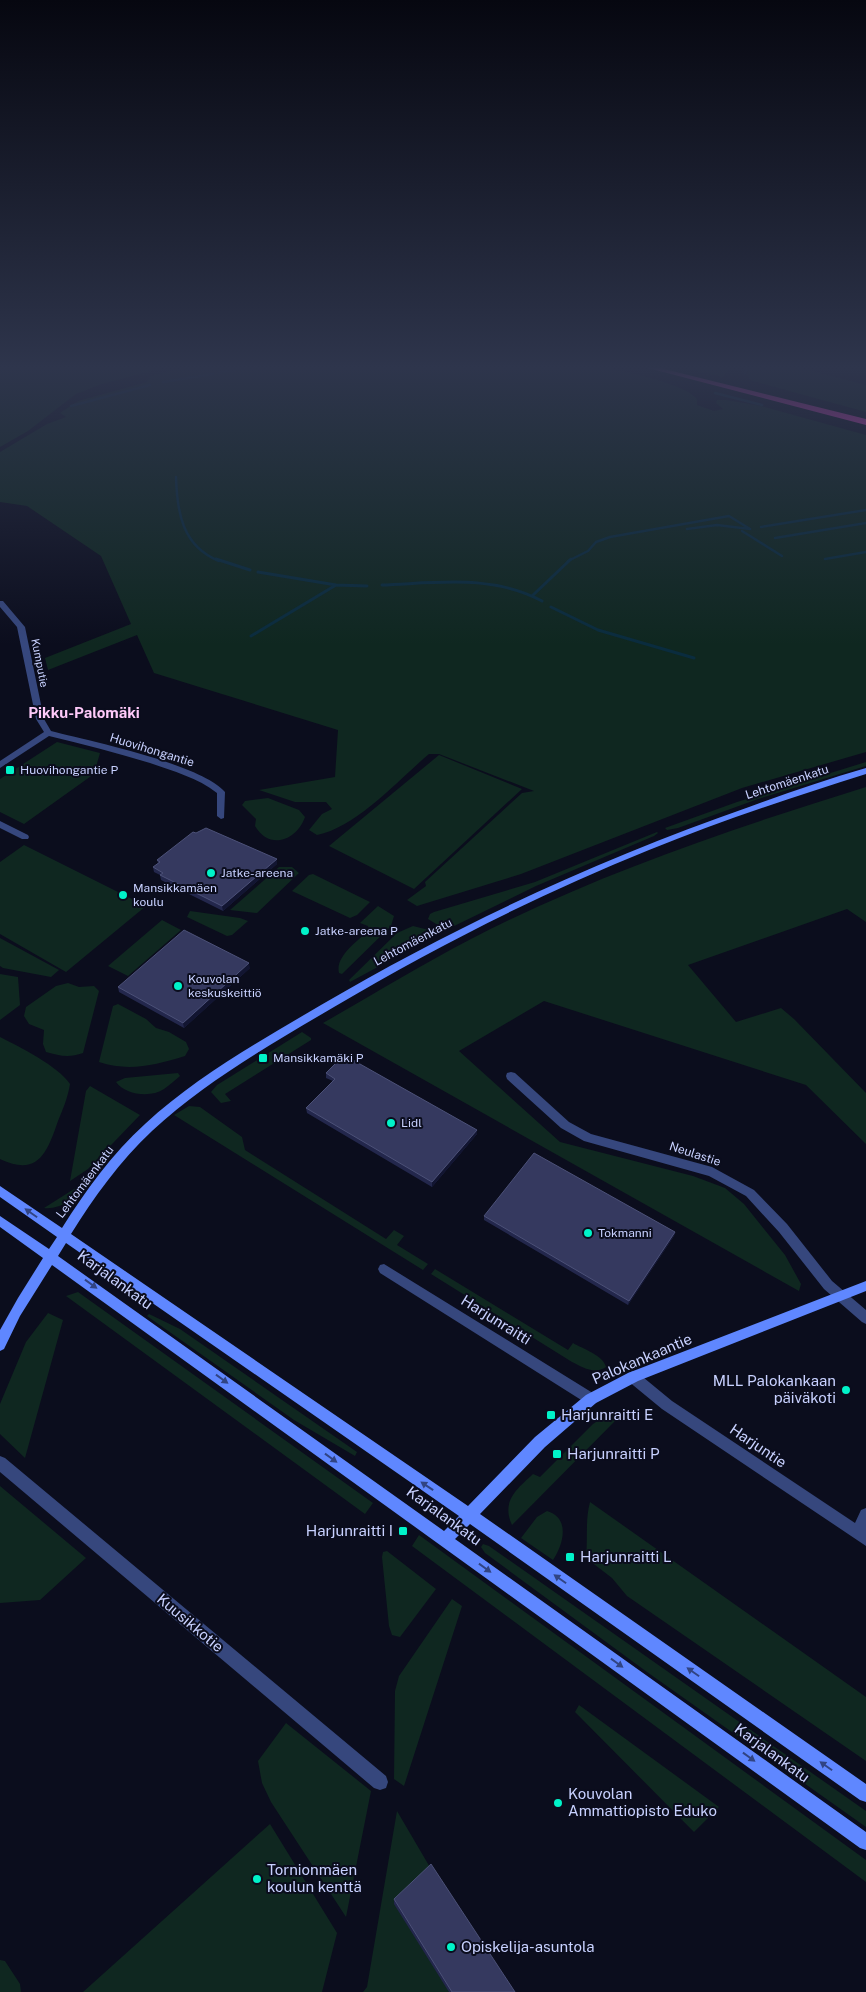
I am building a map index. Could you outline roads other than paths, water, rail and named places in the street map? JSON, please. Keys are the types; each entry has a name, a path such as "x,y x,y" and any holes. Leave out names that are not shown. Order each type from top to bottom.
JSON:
{"street":[{"name":"Kumputie","path":"0,603 21,627 40,719 48,733"},
{"path":"0,765 48,733"},
{"name":"Huovihongantie","path":"48,733 143,759 209,781 221,792 221,816"},
{"name":"Lehtomäenkatu","path":"0,1345 16,1313 76,1213 126,1150 177,1102 223,1069 349,993 466,929 617,858 760,805 866,772"},
{"path":"0,824 25,837"},
{"name":"Neulastie","path":"511,1076 565,1125 588,1138 712,1172 750,1193 783,1228 840,1297 866,1318"},
{"name":"Karjalankatu","path":"0,1191 469,1515 866,1794"},
{"name":"Karjalankatu","path":"0,1220 866,1842"},
{"name":"Harjunraitti","path":"384,1269 591,1399"},
{"name":"Palokankaantie","path":"446,1539 540,1442 591,1399 633,1377 866,1286"},
{"name":"Harjuntie","path":"633,1377 666,1404 861,1536"},
{"name":"Kuusikkotie","path":"0,1463 380,1782"},
{"path":"861,1536 866,1515"}],"waterway":[{"path":"176,477 180,515 189,537 207,555 219,561"},
{"path":"761,527 866,510"},
{"path":"570,560 588,551 596,542 610,537 729,516 750,529 717,525 687,529"},
{"path":"775,538 866,523"},
{"path":"742,531 782,556"},
{"path":"825,559 866,552"},
{"path":"216,559 250,570"},
{"path":"532,596 570,560"},
{"path":"258,572 336,585"},
{"path":"382,585 464,582 504,587 523,592 542,601"},
{"path":"251,636 336,585"},
{"path":"336,585 367,586"},
{"path":"551,607 598,630 694,658"}],"place":[{"name":"Huovihongantie P","path":"10,770"},
{"name":"Jatke-areena","path":"211,873"},
{"name":"Mansikkamäen koulu","path":"123,895"},
{"name":"Jatke-areena P","path":"305,931"},
{"name":"Kouvolan keskuskeittiö","path":"178,986"},
{"name":"Mansikkamäki P","path":"263,1058"},
{"name":"Lidl","path":"391,1123"},
{"name":"Tokmanni","path":"588,1233"},
{"name":"MLL Palokankaan päiväkoti","path":"846,1390"},
{"name":"Harjunraitti E","path":"551,1415"},
{"name":"Harjunraitti P","path":"557,1454"},
{"name":"Harjunraitti I","path":"403,1531"},
{"name":"Harjunraitti L","path":"570,1557"},
{"name":"Kouvolan Ammattiopisto Eduko","path":"558,1803"},
{"name":"Tornionmäen koulun kenttä","path":"257,1879"},
{"name":"Opiskelija-asuntola","path":"451,1947"}],"district":[{"name":"Pikku-Palomäki","path":"84,713"}]}
